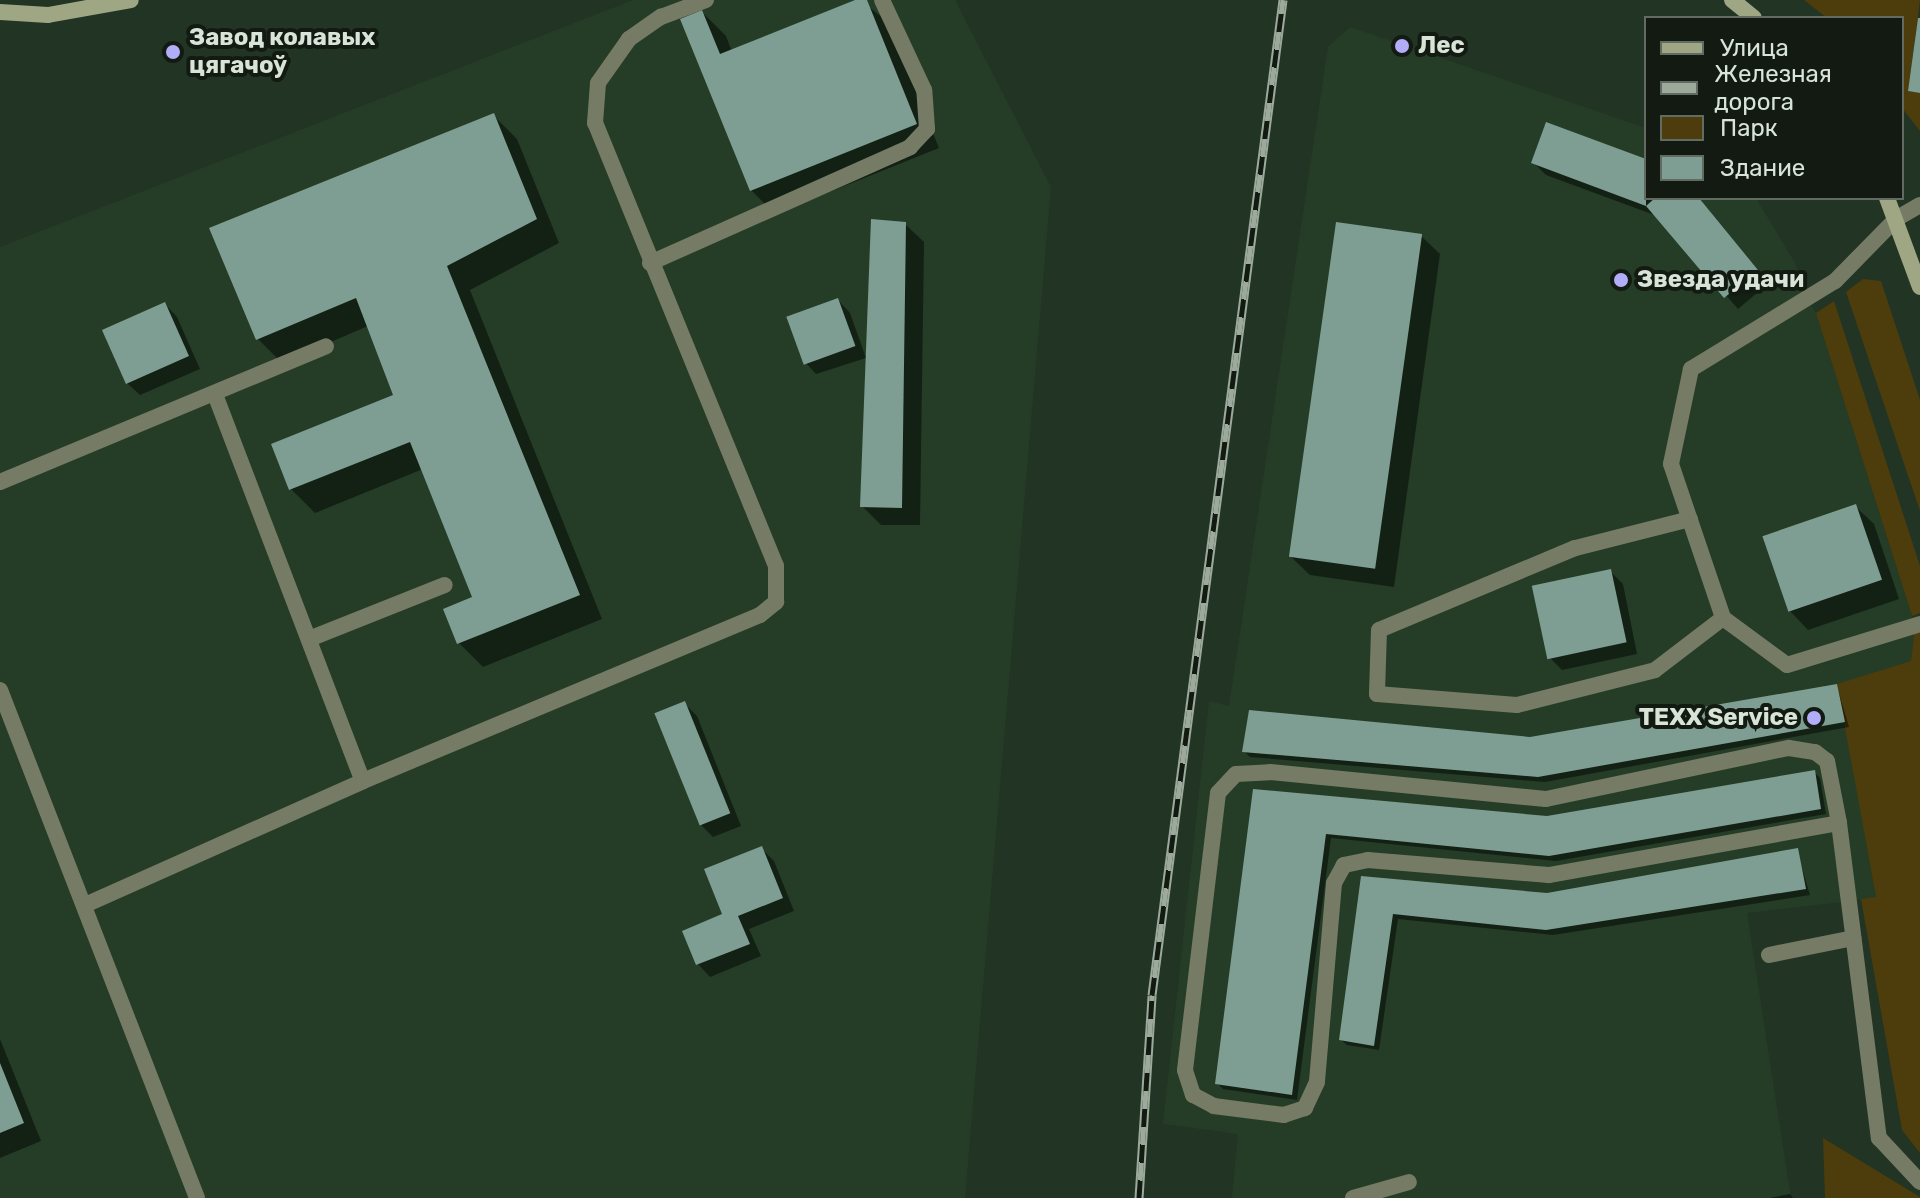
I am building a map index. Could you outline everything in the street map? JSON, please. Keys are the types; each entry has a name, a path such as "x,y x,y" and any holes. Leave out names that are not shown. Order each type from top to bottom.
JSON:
{"main road":[{"path":"0,12 48,15 131,0"},
{"path":"1732,0 1752,16"},
{"path":"1888,200 1920,287"}],"lane":[{"path":"85,905 363,781 760,615 776,602 776,566 595,123 598,83 629,39 661,17 706,0"},
{"path":"650,263 910,147 927,129 924,90 882,0"},
{"path":"1920,205 1896,219 1835,281 1691,369 1671,464 1723,618 1787,665 1920,624"},
{"path":"0,482 216,397 326,346"},
{"path":"216,397 363,781"},
{"path":"1690,519 1575,548 1379,630 1377,694 1517,705 1655,670 1723,618"},
{"path":"309,639 445,585"},
{"path":"0,690 197,1198"},
{"path":"1839,823 1549,875 1368,860 1344,865 1334,883 1317,1082 1305,1108 1284,1115 1214,1106 1193,1095 1185,1070 1218,793 1236,774 1270,772 1546,799 1789,748 1815,752 1827,761 1839,823 1879,1138 1920,1182"},
{"path":"1769,955 1853,938"},
{"path":"1353,1198 1409,1182"}],"shaded area":[{"path":"633,0 955,0 1051,187 965,1198 0,1198 0,247"},
{"path":"1350,27 1644,127 1644,200 1757,200 1795,263 1805,297 1816,313 1915,626 1911,661 1838,684 1876,898 1747,913 1791,1198 1232,1198 1238,1134 1163,1124 1209,701 1229,706 1328,47"}],"green space":[{"path":"1804,0 1920,0 1908,91 1920,93 1920,131 1904,111 1904,16 1824,16"},
{"path":"1863,279 1881,281 1920,400 1920,511 1846,292"},
{"path":"1834,301 1920,566 1920,613 1912,616 1816,313"},
{"path":"1915,626 1920,629 1920,1153 1902,1130 1861,899 1876,897 1837,684 1911,661"},
{"path":"1823,1138 1920,1197 1920,1198 1825,1198"}],"building":[{"path":"855,0 867,0 917,124 750,191 680,19 702,10 720,54"},
{"path":"1920,18 1920,93 1908,91"},
{"path":"494,113 537,219 447,266 580,595 457,644 443,609 472,597 410,442 289,490 271,444 393,395 356,298 256,340 209,228"},
{"path":"1546,122 1644,158 1646,206 1531,163"},
{"path":"1653,200 1701,200 1758,270 1724,298 1646,206"},
{"path":"871,219 906,222 902,508 860,507"},
{"path":"1336,222 1422,234 1375,569 1289,557"},
{"path":"838,298 855,346 804,365 786,317"},
{"path":"165,302 189,356 126,384 102,330"},
{"path":"1856,504 1882,580 1788,612 1762,536"},
{"path":"1611,569 1627,642 1547,659 1532,586"},
{"path":"1837,684 1845,722 1538,777 1242,752 1249,710 1530,737"},
{"path":"685,701 730,813 700,826 654,713"},
{"path":"1815,770 1821,809 1549,856 1326,834 1292,1095 1215,1084 1253,789 1547,816"},
{"path":"762,846 783,898 738,916 750,944 696,965 682,931 722,914 704,869"},
{"path":"1798,848 1806,889 1546,930 1393,914 1374,1046 1339,1040 1361,876 1547,893"},
{"path":"0,1063 24,1123 0,1133"}],"railway":[{"path":"1139,1198 1152,995 1283,0"}],"place":[{"name":"Лес","path":"1402,46"},
{"name":"Завод колавых цягачоў","path":"173,52"},
{"name":"Звезда удачи","path":"1621,280"},
{"name":"TEXX Service","path":"1814,718"}]}
